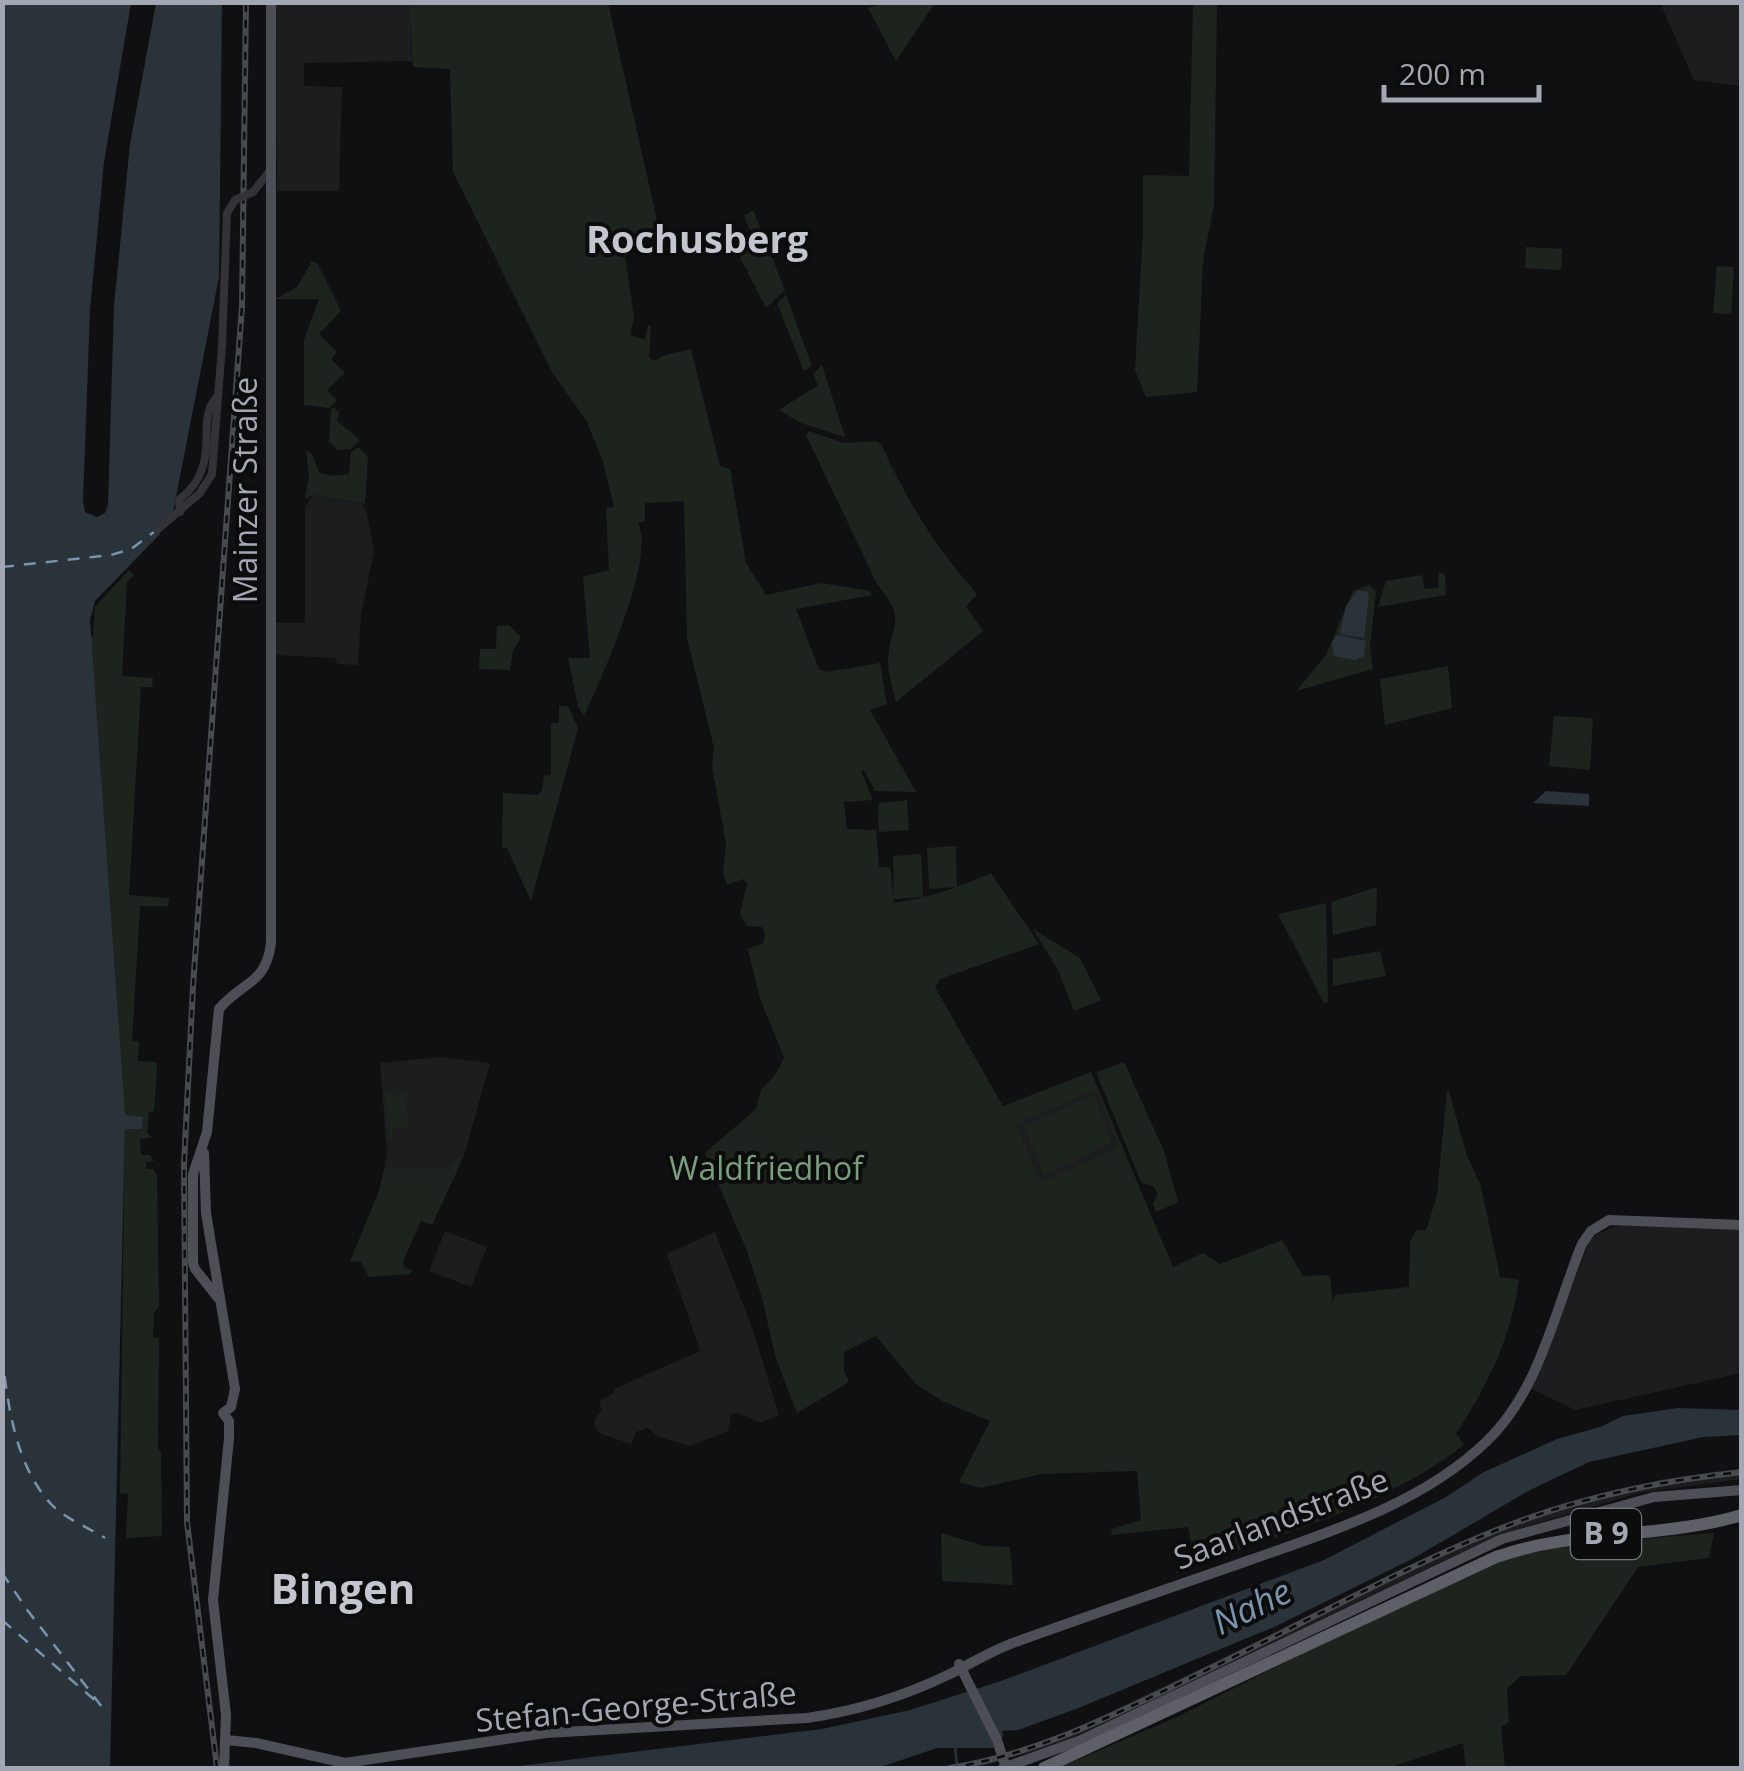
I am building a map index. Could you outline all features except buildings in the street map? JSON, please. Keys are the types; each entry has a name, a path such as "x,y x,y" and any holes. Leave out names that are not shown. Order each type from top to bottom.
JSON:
{"highway":[{"name":"B 9","path":"1044,1768 1496,1556 1554,1540 1686,1528 1742,1515"}],"main road":[{"name":"Mainzer Straße","path":"198,1174 218,1009 260,976 268,961 271,938 271,2"},
{"path":"198,1174 234,1389 231,1407 223,1413 229,1420 214,1608 225,1698 224,1768"},
{"path":"198,1174 194,1270 218,1298"},
{"name":"Saarlandstraße","path":"962,1670 1012,1643 1341,1527 1446,1473 1485,1442 1514,1409 1530,1380 1582,1244 1591,1231 1605,1222 1742,1226"},
{"path":"201,1276 209,1276 214,1266"},
{"path":"962,1670 1002,1754 1004,1768 1079,1741 1472,1551 1529,1530 1654,1497 1742,1490"},
{"name":"Stefan-George-Straße","path":"226,1740 345,1763 546,1733 822,1716 876,1703 962,1670"}],"street":[{"path":"253,192 271,167"},
{"path":"157,530 180,512 180,500 203,474 209,406 218,396 226,214 235,200 253,192 272,192"}],"shaded area":[{"path":"276,3 409,3 412,61 304,63 304,86 342,87 339,191 277,191"},
{"path":"1660,3 1741,3 1741,86 1694,80"},
{"path":"313,495 362,504 367,513 374,552 361,615 358,665 337,664 336,658 276,655 276,623 305,623 305,507"},
{"path":"440,1057 490,1063 464,1156 446,1169 384,1169 387,1153 380,1063"},
{"path":"1096,1090 1119,1147 1041,1184 1016,1124"},
{"path":"1622,1224 1741,1228 1741,1373 1575,1410 1530,1388 1590,1241"},
{"path":"445,1231 487,1247 471,1287 429,1271"},
{"path":"715,1232 754,1333 779,1415 761,1423 731,1414 728,1431 690,1446 659,1437 648,1428 636,1432 631,1444 599,1433 594,1424 602,1411 599,1401 614,1393 614,1389 700,1351 667,1254"},
{"path":"1741,1470 1741,1479 1639,1493 1524,1527 1462,1552 1062,1743 977,1768 935,1768 1015,1752 1062,1735 1493,1528 1551,1508 1663,1479"}],"green space":[{"path":"887,2 935,3 896,61 868,8"},
{"name":"Waldfriedhof","path":"409,3 608,3 659,229 640,234 634,249 625,256 634,317 630,335 645,340 648,325 651,326 649,358 654,361 691,349 720,466 730,469 746,563 766,595 821,583 870,591 872,595 796,609 819,669 826,672 880,663 887,704 870,710 916,792 875,791 864,770 861,771 873,800 844,802 847,829 876,830 879,867 890,867 894,898 893,856 921,854 923,897 991,873 1039,944 940,979 935,987 1003,1106 1091,1072 1173,1267 1203,1253 1220,1264 1282,1240 1303,1276 1330,1275 1333,1305 1335,1295 1409,1287 1410,1242 1416,1230 1426,1231 1437,1195 1449,1091 1467,1156 1481,1186 1500,1277 1519,1280 1496,1360 1456,1434 1464,1445 1431,1468 1361,1505 1174,1574 1194,1555 1188,1527 1111,1535 1112,1529 1141,1520 1137,1471 1041,1474 981,1488 959,1482 990,1421 942,1401 916,1384 876,1336 844,1352 844,1371 849,1382 797,1413 776,1359 747,1251 705,1153 756,1109 761,1090 776,1074 784,1057 760,999 748,949 763,943 765,935 762,927 747,926 740,914 747,883 743,879 727,885 723,874 726,844 712,767 714,748 687,638 684,501 645,503 645,521 638,523 642,540 633,590 584,716 578,706 568,658 590,658 583,577 609,570 606,508 614,507 603,462 586,420 552,372 453,172 450,69 413,67","holes":["1096,1090 1119,1147 1041,1183 1016,1124"]},
{"path":"1193,3 1217,3 1214,205 1203,261 1197,392 1146,397 1135,370 1143,175 1189,176"},
{"path":"753,210 785,290 766,308 740,257 756,244 744,216"},
{"path":"1526,247 1562,249 1561,270 1525,268"},
{"path":"312,261 317,263 341,311 319,334 337,352 331,359 345,373 327,390 337,401 329,408 304,405 304,340 319,299 275,299 297,287"},
{"path":"1717,266 1734,267 1731,314 1713,313"},
{"path":"786,295 812,366 804,371 777,303"},
{"path":"822,365 845,437 801,423 779,410 818,385 813,374"},
{"path":"334,407 339,413 337,421 360,440 351,449 338,450 329,442"},
{"path":"809,431 844,443 881,444 923,523 977,594 966,607 983,631 896,702 888,661 895,614 806,435"},
{"path":"359,447 368,457 365,504 313,495 305,499 309,476 306,450 312,454 319,472 331,476 349,474 351,452"},
{"path":"129,570 134,575 127,582 122,676 153,678 152,687 141,687 129,895 169,898 168,906 140,906 132,1041 139,1042 138,1061 156,1062 157,1067 154,1111 149,1112 147,1133 152,1137 140,1139 141,1155 150,1155 154,1161 146,1162 146,1169 153,1169 157,1175 159,1307 154,1313 153,1337 159,1338 162,1536 126,1538 128,1494 120,1493 125,1128 90,638 95,607"},
{"path":"1439,572 1445,575 1446,595 1378,607 1386,581 1422,575 1424,589 1438,588"},
{"path":"1370,585 1376,591 1370,647 1373,669 1296,691 1326,655 1353,591"},
{"path":"509,625 521,637 513,651 510,670 479,669 480,649 496,649 497,626"},
{"path":"1448,666 1452,708 1385,725 1380,679"},
{"path":"559,706 568,706 578,728 531,901 507,848 502,848 503,793 537,795 542,791 544,776 551,775 551,723 559,723"},
{"path":"1554,716 1593,718 1590,770 1549,766"},
{"path":"907,800 909,830 879,832 878,803"},
{"path":"956,846 957,887 929,889 927,848"},
{"path":"1377,887 1376,925 1333,935 1331,902"},
{"path":"1326,903 1328,1002 1324,1003 1278,914"},
{"path":"1033,929 1080,958 1101,1000 1074,1011 1058,970"},
{"path":"1380,951 1386,976 1333,986 1333,959"},
{"path":"1124,1062 1164,1151 1178,1202 1156,1212 1153,1204 1158,1194 1153,1186 1141,1182 1096,1072"},
{"path":"384,1091 389,1095 405,1093 409,1128 392,1129 389,1139"},
{"path":"1094,1095 1111,1143 1044,1175 1024,1126"},
{"path":"464,1156 432,1225 421,1221 403,1261 404,1267 412,1270 410,1274 369,1277 361,1262 350,1261 384,1169 446,1169"},
{"path":"941,1533 984,1546 1010,1547 1013,1585 942,1581"},
{"path":"1714,1533 1709,1558 1638,1567 1566,1675 1521,1676 1507,1688 1509,1722 1501,1727 1505,1768 1466,1768 1463,1743 1388,1768 1058,1768 1175,1718 1349,1630 1503,1559 1577,1544"}],"water":[{"path":"3,3 131,3 104,162 90,310 83,501 85,512 97,517 105,513 108,505 114,306 130,144 156,3 222,3 219,277 173,512 156,526 160,534 95,601 90,620 125,1115 143,1117 142,1129 125,1129 110,1768 3,1768"},
{"path":"1357,591 1369,594 1364,638 1340,634 1346,606"},
{"path":"1337,635 1366,641 1364,656 1355,660 1334,656 1332,642"},
{"path":"1546,791 1589,794 1589,806 1533,803"},
{"name":"Nahe","path":"1678,1408 1741,1410 1741,1435 1703,1437 1589,1462 1530,1490 1414,1558 1274,1627 1076,1709 1018,1730 1002,1731 1003,1736 993,1748 937,1748 878,1768 501,1768 822,1729 910,1710 1001,1681 1324,1560 1446,1497 1484,1472 1557,1439 1623,1416"}],"waterway":[{"path":"955,1747 957,1765"},
{"path":"1739,1768 1742,1765"}],"ferry route":[{"path":"2,567 111,555 131,549 154,532"},
{"path":"2,1355 11,1414 29,1471 56,1509 105,1538"},
{"path":"2,1573 102,1707"},
{"path":"2,1620 97,1702"}],"railway":[{"path":"217,1768 187,1522 184,1165 193,986 242,306 246,2"},
{"path":"950,1768 1018,1752 1084,1728 1402,1572 1520,1521 1629,1490 1742,1472"}],"district":[{"name":"Rochusberg","path":"697,240"},
{"name":"Bingen","path":"343,1589"}]}
